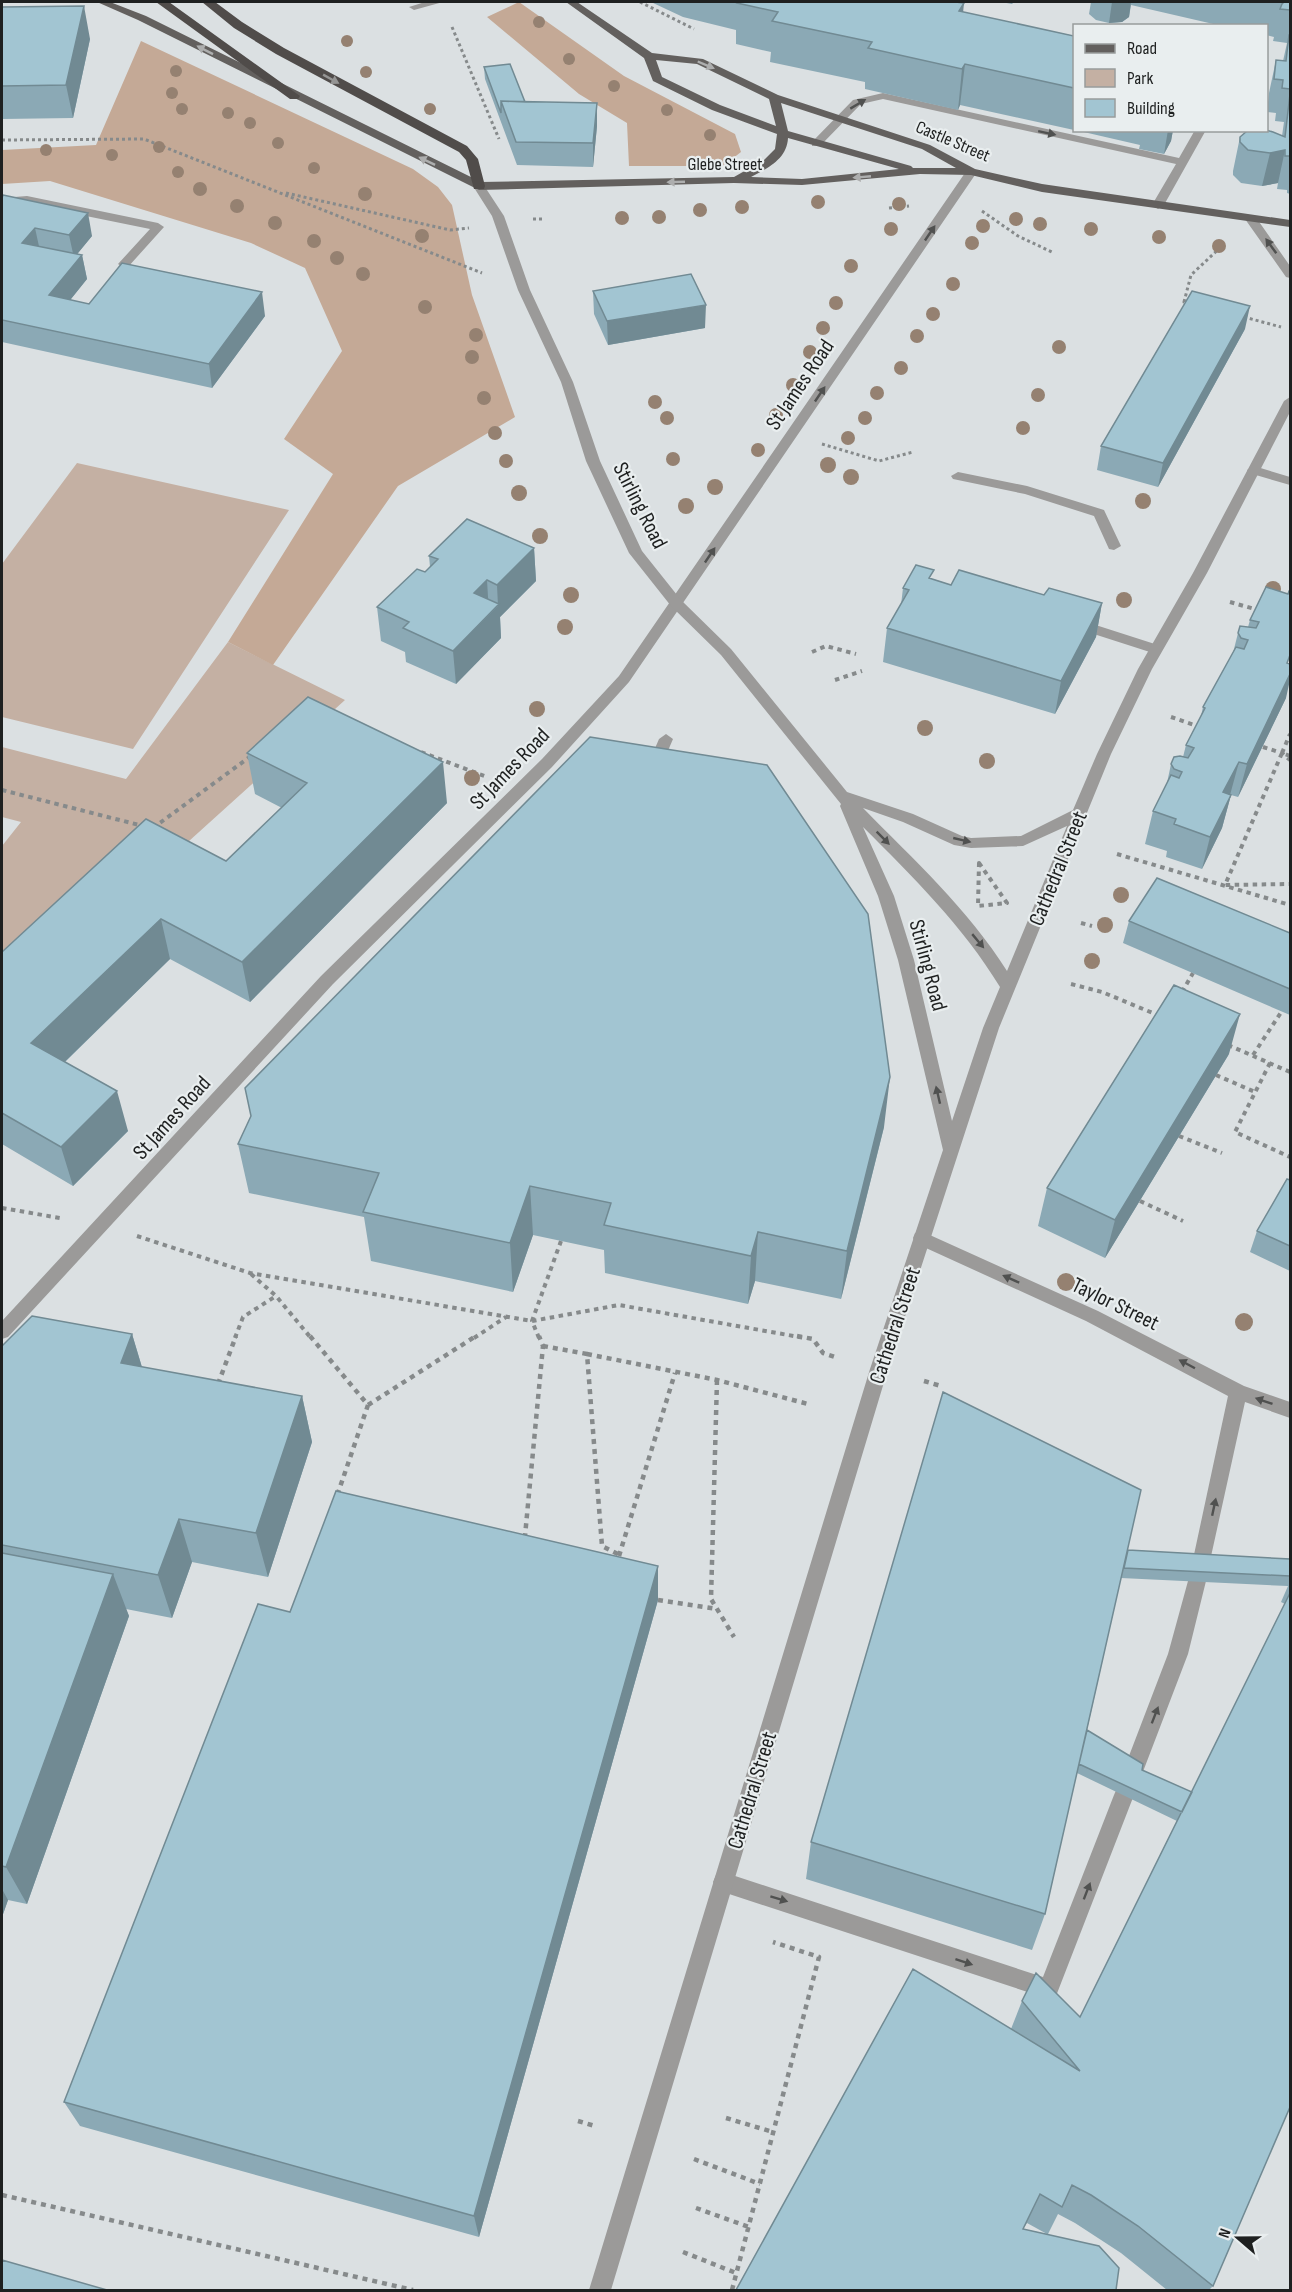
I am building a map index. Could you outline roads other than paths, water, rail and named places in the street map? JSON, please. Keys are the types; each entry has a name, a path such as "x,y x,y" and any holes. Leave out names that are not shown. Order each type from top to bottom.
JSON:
{"highway":[{"path":"162,2 294,96"},
{"path":"208,2 238,25 280,51 463,149 472,159 479,186"}],"main road":[{"path":"102,2 142,18 294,96 479,186"},
{"name":"Castle Street","path":"571,2 649,56 699,61 774,97 926,147 971,172 1042,188 1290,224"},
{"name":"Castle Street","path":"649,56 657,79 680,92 816,144 920,171"},
{"path":"735,180 777,158 785,140 774,97"},
{"name":"Glebe Street","path":"479,186 735,180 802,182 920,171 971,172"}],"street":[{"path":"414,7 438,2"},
{"path":"816,144 857,102 883,96 1181,162"},
{"path":"1158,205 1199,132"},
{"name":"St James Road","path":"2,1332 327,980 520,790 564,753 624,679 971,172"},
{"name":"Stirling Road","path":"479,186 501,224 524,290 567,382 593,461 636,553 676,603 726,652 842,796 943,898 985,949 1008,986"},
{"path":"2,201 27,200 158,227 124,264"},
{"path":"1251,219 1290,274"},
{"name":"Cathedral Street","path":"600,2290 921,1238 991,1028 1104,754 1156,649 1290,401"},
{"path":"1254,470 1290,481"},
{"path":"958,476 1027,490 1099,513 1114,546"},
{"path":"1061,619 1156,649"},
{"path":"646,783 666,739"},
{"path":"842,796 908,818 959,841 971,843 1023,841 1079,814"},
{"name":"Stirling Road","path":"842,796 886,896 906,960 951,1152"},
{"name":"Taylor Street","path":"921,1238 1092,1316 1238,1392 1290,1410"},
{"path":"1134,1769 1178,1654 1199,1573 1238,1392"},
{"path":"723,1882 1049,1989 1124,1795"}]}
